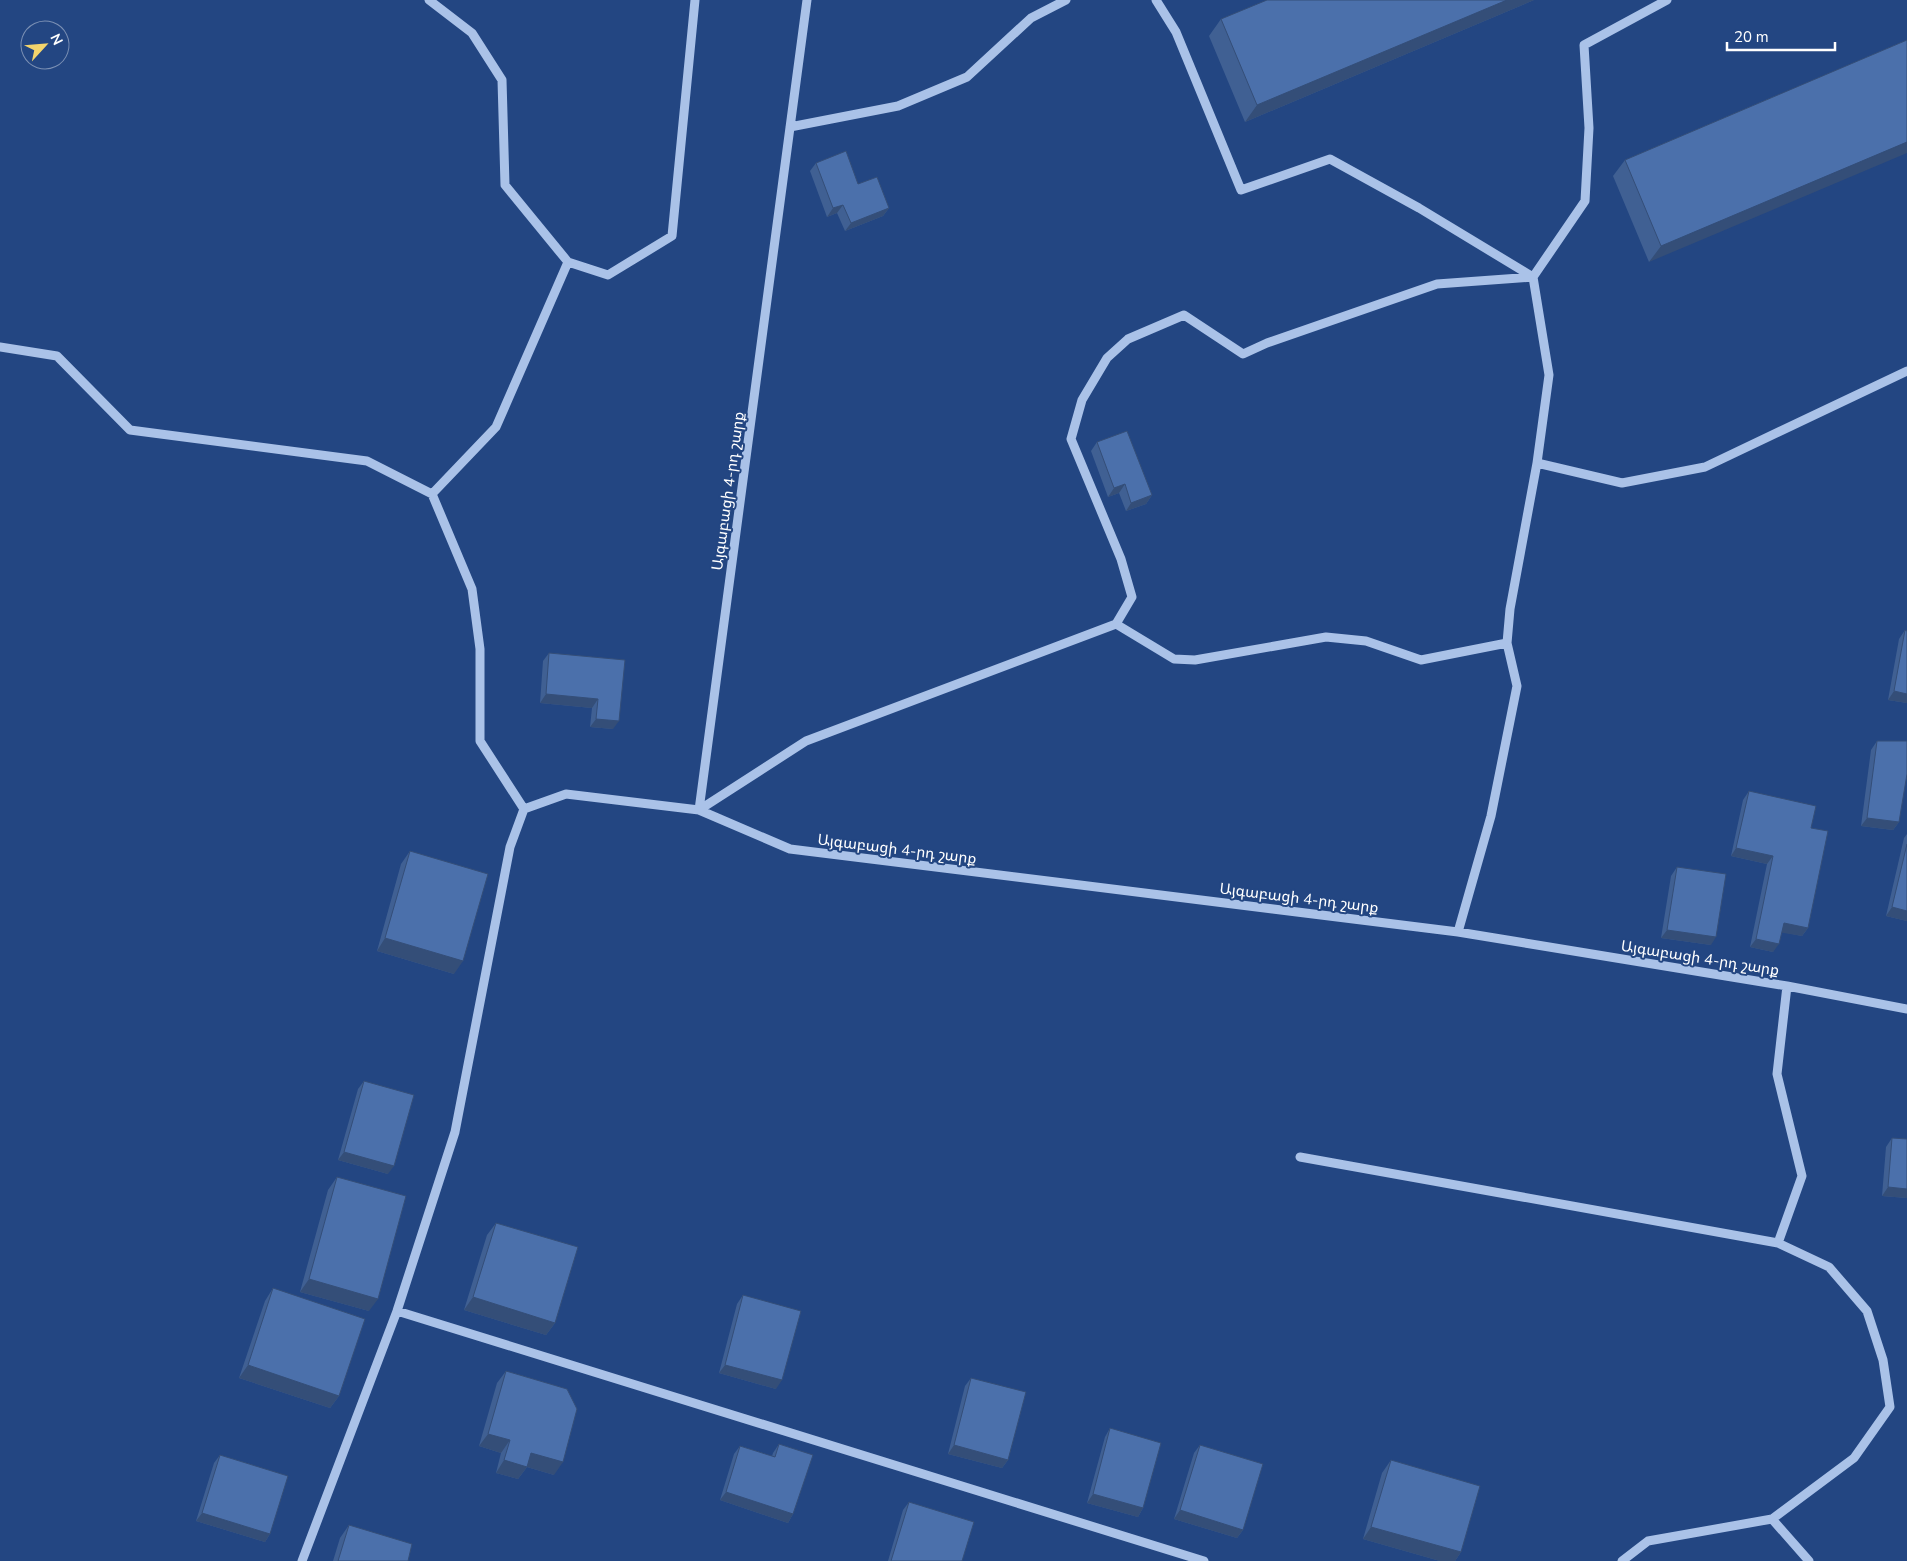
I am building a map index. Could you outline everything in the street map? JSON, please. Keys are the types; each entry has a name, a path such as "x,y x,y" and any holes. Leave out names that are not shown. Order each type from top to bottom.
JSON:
{"street":[{"path":"429,0 472,33 502,80 505,185 568,262 608,275 672,236 695,0"},
{"name":"Այգաբացի 4-րդ շարք","path":"806,0 699,810 790,849 1458,932 1787,986 1907,1009"},
{"path":"790,127 898,106 967,76 1031,18 1066,0"},
{"path":"1156,0 1176,32 1241,190 1330,159 1419,208 1533,277"},
{"path":"1458,932 1491,816 1517,686 1507,643 1510,609 1537,463 1549,375 1533,277 1585,201 1589,128 1584,44 1667,0"},
{"path":"432,494 496,427 568,262"},
{"path":"524,809 566,794 699,810 806,742 1116,624 1132,597 1121,559 1071,439 1082,400 1107,358 1128,339 1184,314 1243,354 1267,342 1437,284 1533,277"},
{"path":"0,347 57,356 130,430 367,461 432,494 472,589 480,649 480,741 524,809"},
{"path":"1537,463 1622,484 1706,468 1907,371"},
{"path":"1116,624 1174,659 1195,660 1326,637 1366,642 1421,660 1507,643"},
{"path":"302,1561 397,1312 454,1132 510,847 524,809"},
{"path":"1778,1243 1802,1176 1777,1074 1787,986"},
{"path":"1300,1157 1778,1243 1829,1267 1867,1311 1883,1360 1890,1407 1854,1458 1772,1519 1648,1541 1622,1561"},
{"path":"397,1312 1204,1561"},
{"path":"1772,1519 1809,1561"}],"building":[{"path":"1267,0 1507,0 1257,105 1221,19"},
{"path":"1907,40 1907,142 1661,246 1625,160"},
{"path":"846,151 858,184 877,177 889,208 851,223 843,205 833,208 816,163"},
{"path":"1127,431 1152,495 1131,503 1125,484 1114,488 1097,442"},
{"path":"1905,630 1907,631 1907,694 1894,691"},
{"path":"549,653 625,660 619,721 596,719 598,699 546,694"},
{"path":"1877,741 1907,741 1907,774 1899,822 1867,818"},
{"path":"1749,791 1816,806 1811,828 1828,831 1808,928 1784,923 1779,944 1756,939 1773,856 1736,848"},
{"path":"1907,844 1907,911 1892,907"},
{"path":"410,851 488,874 463,961 385,938"},
{"path":"1677,867 1726,874 1716,937 1667,930"},
{"path":"364,1081 414,1095 394,1166 344,1152"},
{"path":"1892,1138 1907,1139 1907,1189 1888,1187"},
{"path":"337,1177 406,1196 378,1299 309,1279"},
{"path":"496,1223 578,1247 555,1323 473,1297"},
{"path":"273,1288 365,1319 339,1396 248,1365"},
{"path":"743,1295 801,1311 782,1380 725,1365"},
{"path":"506,1371 567,1389 577,1409 563,1462 531,1453 527,1467 504,1460 510,1440 488,1434"},
{"path":"971,1378 1026,1392 1008,1460 954,1445"},
{"path":"1110,1428 1161,1443 1143,1508 1093,1494"},
{"path":"779,1444 813,1455 793,1514 726,1492 740,1446 775,1457"},
{"path":"1200,1445 1263,1464 1243,1530 1180,1510"},
{"path":"220,1455 288,1476 270,1534 202,1513"},
{"path":"1391,1460 1480,1486 1461,1552 1371,1527"},
{"path":"909,1502 974,1522 962,1561 891,1561"},
{"path":"349,1525 412,1544 408,1561 338,1561"}]}
